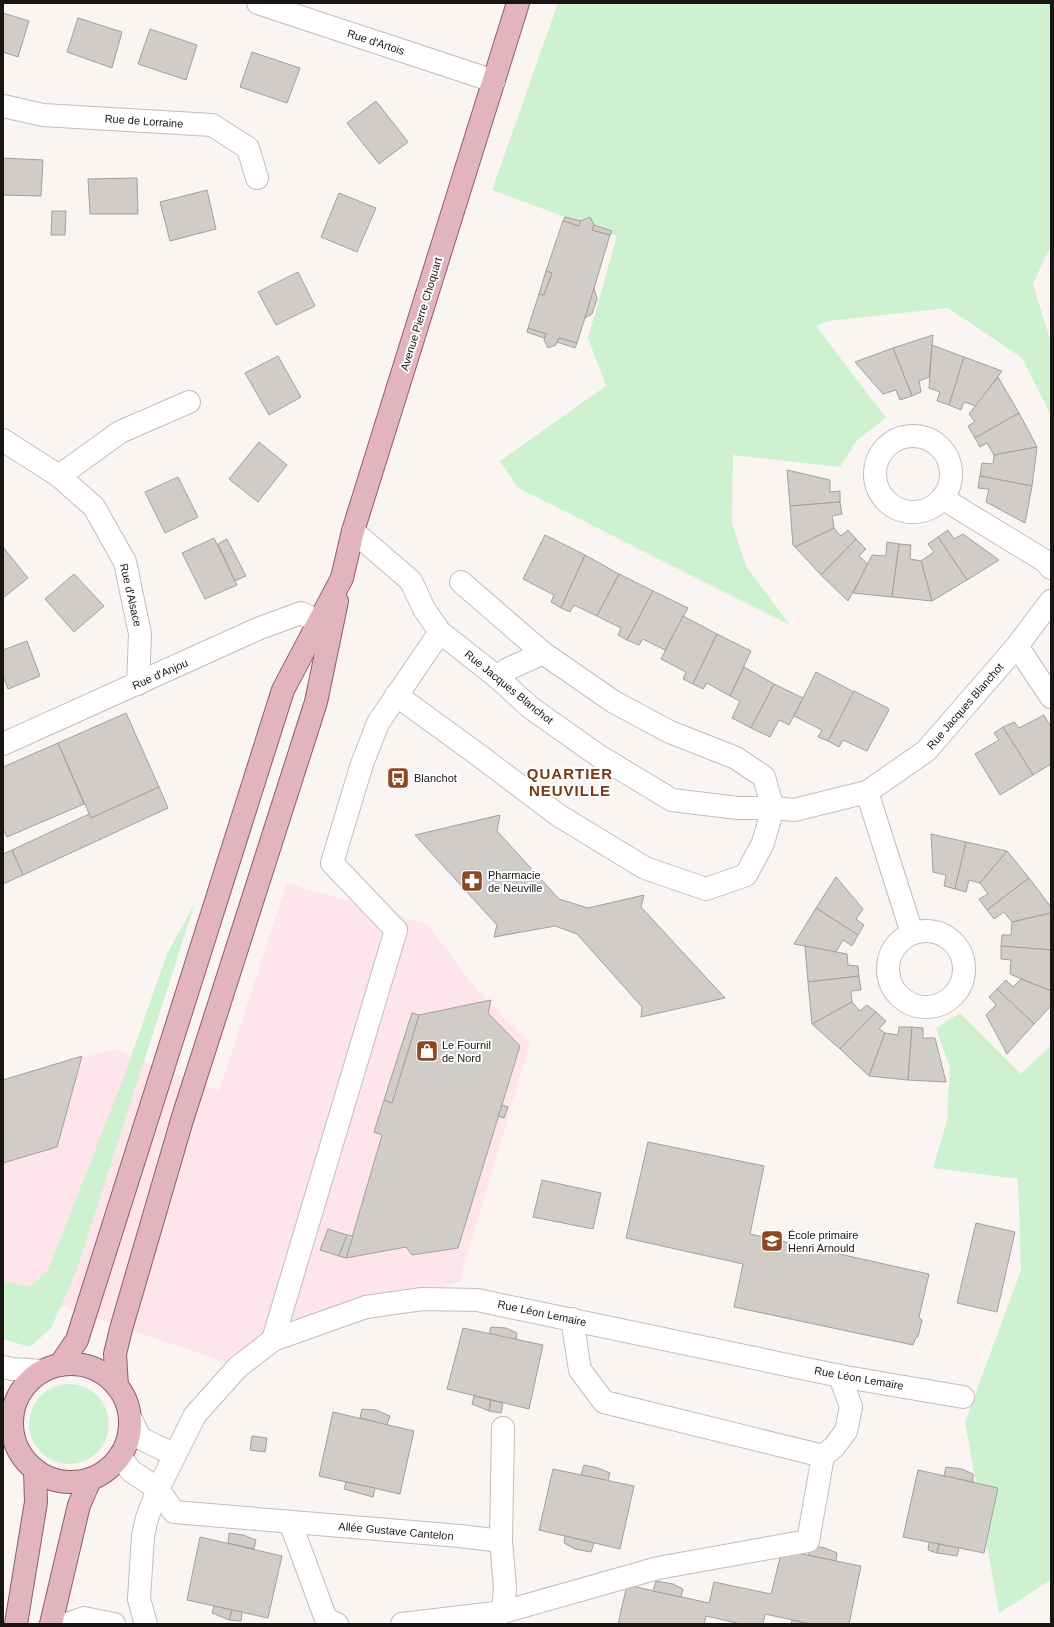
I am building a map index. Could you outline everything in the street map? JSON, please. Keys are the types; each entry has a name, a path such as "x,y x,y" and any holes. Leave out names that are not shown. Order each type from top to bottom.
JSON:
{"main road":[{"name":"Avenue Pierre Choquart","path":"52,1368 77,1340 283,690 342,578 353,531 518,3"},
{"path":"118,1386 115,1354 121,1329 182,1120 316,702 342,578"},
{"path":"82,1365 101,1372 118,1386 124,1396 131,1419 128,1439 120,1456 107,1471 90,1480 71,1483 52,1480 35,1470 25,1461 8,1428 18,1399 28,1383 52,1368 82,1365"},
{"path":"16,1624 36,1502 35,1470"},
{"path":"50,1624 79,1506 90,1480"}],"street":[{"name":"Rue d'Artois","path":"258,3 494,81"},
{"name":"Rue de Lorraine","path":"3,106 44,115 212,126 248,148 257,178"},
{"path":"59,476 120,432 189,402"},
{"name":"Rue d'Alsace","path":"3,440 59,476 94,507 125,562 140,634 138,684"},
{"path":"942,498 1045,561 1051,568"},
{"name":"Rue Jacques Blanchot","path":"353,531 411,580 424,609 440,632 497,677 537,712 599,756 672,800 738,808 773,808 794,810 867,792 926,751 1017,646 1051,601"},
{"path":"396,695 558,815 645,868 706,889 746,875 763,843 773,808 764,777 736,758 670,732 614,702 543,653 461,582"},
{"name":"Rue d'Anjou","path":"3,744 260,628 301,614 318,621"},
{"path":"273,1340 396,930 332,863 365,758 378,723 440,632"},
{"path":"1017,646 1051,697"},
{"path":"497,677 508,669 543,653"},
{"path":"867,792 912,933"},
{"name":"Rue Léon Lemaire","path":"146,1622 139,1599 143,1536 147,1518 158,1489 195,1415 238,1367 273,1340 366,1307 422,1299 477,1300 840,1376 963,1397"},
{"path":"572,1319 580,1370 604,1402 823,1456"},
{"path":"3,1366 12,1369 52,1368"},
{"path":"402,1624 503,1612 658,1568 808,1541 823,1456 834,1447 846,1431 851,1407 840,1376"},
{"path":"131,1419 140,1438 175,1455"},
{"path":"503,1428 501,1541 505,1587 503,1612"},
{"path":"120,1456 131,1471 158,1489"},
{"name":"Allée Gustave Cantelon","path":"158,1489 174,1512 460,1536 501,1541"},
{"path":"290,1522 326,1619 337,1624"},
{"path":"67,1624 84,1618 115,1624 146,1622"}],"shaded area":[{"path":"287,883 427,924 475,988 530,1043 459,1282 225,1362 3,1286 3,1081 114,1049 219,1091"}],"green space":[{"path":"558,3 1051,3 1051,249 1049,249 1033,284 1051,343 1051,415 1022,358 948,308 829,321 816,326 886,418 857,440 840,467 733,455 732,524 746,566 790,625 518,488 500,461 606,386 588,338 617,236 492,190"},
{"path":"195,903 76,1272 51,1328 30,1347 3,1339 3,1281 30,1287 48,1270 122,1082 167,954"},
{"path":"960,1013 1021,1074 1051,1045 1051,1580 999,1613 965,1422 1021,1270 1018,1179 933,1168 947,1121 950,1068 936,1028"},
{"path":"69,1384 84,1387 97,1396 106,1409 109,1424 106,1439 97,1452 84,1461 69,1464 54,1461 41,1452 32,1439 29,1424 32,1409 41,1396 54,1387"}],"building":[{"path":"3,13 29,21 18,57 3,52"},
{"path":"78,18 122,32 112,68 67,52"},
{"path":"150,29 197,45 186,80 138,64"},
{"path":"252,52 300,68 287,103 240,87"},
{"path":"376,101 408,142 379,164 347,123"},
{"path":"3,158 43,160 41,196 3,195"},
{"path":"137,178 138,214 90,214 88,179"},
{"path":"207,190 216,229 170,241 160,202"},
{"path":"339,193 376,208 357,252 321,237"},
{"path":"52,211 66,211 65,235 51,235"},
{"path":"565,217 581,221 579,226 563,221"},
{"path":"590,217 594,225 592,230 610,235 577,343 559,338 556,345 548,348 544,340 546,334 528,328 539,294 544,295 552,273 546,271 563,221 579,226 581,221"},
{"path":"594,225 612,231 610,235 592,230"},
{"path":"546,271 552,273 544,295 539,294"},
{"path":"298,272 315,306 276,325 258,292"},
{"path":"594,288 597,299 592,314 585,318"},
{"path":"528,328 546,334 544,338 527,332"},
{"path":"933,335 929,377 919,381 921,392 912,396 893,348"},
{"path":"559,338 577,343 575,348 557,342"},
{"path":"932,345 964,357 949,405 937,401 940,392 929,388"},
{"path":"893,348 912,396 900,400 896,390 883,394 855,362"},
{"path":"278,356 301,397 269,415 245,373"},
{"path":"964,357 1002,371 976,406 964,402 961,410 949,405"},
{"path":"998,377 1019,413 975,438 968,426 975,422 969,414"},
{"path":"1019,413 1037,447 994,455 987,443 980,447 975,438"},
{"path":"259,442 287,465 258,502 229,479"},
{"path":"1037,447 1032,486 980,476 982,463 993,464 994,455"},
{"path":"787,470 830,480 830,492 840,491 840,502 790,506"},
{"path":"980,476 1032,486 1025,523 986,502 989,489 978,488"},
{"path":"178,477 198,517 165,533 145,492"},
{"path":"840,502 842,514 832,516 834,528 795,547 793,545 790,506"},
{"path":"834,528 841,536 848,530 856,539 821,575 795,547"},
{"path":"948,530 954,539 963,534 999,560 967,580 938,537"},
{"path":"545,535 585,555 561,608 551,602 554,595 523,579"},
{"path":"938,537 967,580 932,601 921,561 934,552 928,544"},
{"path":"214,538 237,585 205,599 182,553"},
{"path":"227,539 246,576 235,581 218,544"},
{"path":"856,539 866,549 859,556 868,564 848,601 821,575"},
{"path":"887,542 899,544 892,597 853,593 872,555 886,556"},
{"path":"899,544 911,545 910,559 921,561 932,601 892,597"},
{"path":"3,547 28,578 3,598"},
{"path":"585,555 619,574 597,616 574,605 570,612 561,608"},
{"path":"74,574 104,606 74,632 45,599"},
{"path":"619,574 653,591 627,640 618,635 621,628 597,616"},
{"path":"653,591 688,608 665,650 643,639 639,645 627,640"},
{"path":"683,616 717,634 693,684 683,679 686,672 661,659"},
{"path":"717,634 751,651 730,696 707,683 703,689 693,684"},
{"path":"27,641 40,676 8,689 3,675 3,650"},
{"path":"744,667 774,684 751,728 732,718 740,701 730,696"},
{"path":"816,672 854,692 828,741 818,737 822,730 794,716"},
{"path":"774,684 803,698 789,725 779,720 770,737 751,728"},
{"path":"854,691 888,708 889,710 867,751 843,740 839,747 828,741"},
{"path":"126,713 159,787 91,818 58,743"},
{"path":"1044,715 1051,727 1051,764 1033,775 1003,727 1014,722 1019,728"},
{"path":"1003,727 1033,775 1000,795 975,754 999,740 994,733"},
{"path":"58,743 84,804 7,837 3,829 3,767"},
{"path":"159,787 168,808 23,875 12,850 89,814 91,818"},
{"path":"500,815 497,831 559,899 588,908 644,895 641,907 725,998 641,1017 642,1007 577,934 555,926 494,937 497,925 415,835"},
{"path":"931,834 966,842 955,889 944,886 946,875 933,872"},
{"path":"966,842 1007,851 980,883 969,880 966,892 955,889"},
{"path":"12,850 23,875 3,884 3,854"},
{"path":"1007,851 1029,878 987,910 979,899 988,894 980,883"},
{"path":"836,877 863,909 856,919 864,925 858,935 816,908"},
{"path":"1029,878 1051,907 1051,913 1012,922 1004,912 994,919 987,910"},
{"path":"816,908 858,935 852,946 843,940 836,952 794,944"},
{"path":"1051,913 1051,950 1001,946 1002,935 1011,935 1012,922"},
{"path":"805,946 847,954 848,965 858,966 859,976 808,982"},
{"path":"1001,946 1051,950 1051,991 1010,974 1011,960 1001,959"},
{"path":"859,976 861,990 851,991 852,1002 812,1024 808,982"},
{"path":"1021,979 1051,991 1051,1006 1034,1024 997,989 1006,980 1013,987"},
{"path":"997,989 1034,1024 1007,1054 986,1015 996,1005 989,997"},
{"path":"491,1000 488,1013 520,1046 458,1248 412,1255 406,1247 346,1258 382,1135 374,1132 384,1100 392,1103 419,1015"},
{"path":"852,1002 860,1011 867,1005 876,1012 840,1049 812,1024"},
{"path":"876,1012 886,1021 879,1029 885,1033 869,1076 840,1049"},
{"path":"412,1013 419,1015 392,1103 384,1100"},
{"path":"899,1027 912,1027 908,1080 869,1076 885,1033 898,1035"},
{"path":"912,1027 923,1028 923,1038 935,1038 946,1082 908,1080"},
{"path":"82,1056 57,1147 3,1163 3,1080"},
{"path":"502,1105 508,1107 504,1118 498,1116"},
{"path":"648,1142 764,1166 750,1234 929,1274 919,1317 922,1320 918,1337 916,1337 913,1345 734,1307 743,1264 626,1238"},
{"path":"542,1180 601,1193 593,1229 533,1217"},
{"path":"976,1223 1015,1232 997,1312 957,1303"},
{"path":"328,1229 347,1235 339,1256 320,1250"},
{"path":"347,1235 353,1236 346,1258 339,1256"},
{"path":"491,1327 506,1328 517,1333 516,1340 489,1334"},
{"path":"463,1328 543,1345 529,1409 447,1389"},
{"path":"474,1396 491,1400 489,1411 472,1404"},
{"path":"491,1400 503,1403 501,1413 489,1411"},
{"path":"362,1409 376,1410 390,1416 387,1425 360,1418"},
{"path":"333,1412 414,1431 400,1494 319,1476"},
{"path":"252,1436 267,1438 265,1452 250,1450"},
{"path":"584,1465 598,1468 610,1473 608,1481 581,1475"},
{"path":"946,1467 962,1469 973,1474 973,1482 944,1476"},
{"path":"553,1469 634,1486 620,1549 539,1530"},
{"path":"918,1470 998,1488 984,1553 903,1537"},
{"path":"346,1482 375,1488 373,1497 344,1489"},
{"path":"229,1533 243,1535 256,1540 254,1549 228,1543"},
{"path":"565,1536 594,1543 591,1552 575,1549 564,1543"},
{"path":"200,1537 282,1556 268,1618 187,1600"},
{"path":"929,1542 939,1544 937,1553 928,1550"},
{"path":"939,1544 959,1548 957,1556 937,1553"},
{"path":"810,1545 825,1548 837,1553 836,1561 808,1555"},
{"path":"782,1550 861,1566 849,1624 811,1624 765,1614 763,1624 741,1624 706,1616 704,1624 618,1624 627,1585 709,1603 714,1582 771,1594"},
{"path":"656,1581 673,1584 683,1589 681,1597 653,1591"},
{"path":"214,1606 232,1610 229,1620 212,1613"},
{"path":"232,1610 242,1612 241,1621 229,1620"},
{"path":"792,1620 810,1624 791,1624"}],"place":[{"name":"Blanchot","path":"398,778"},
{"name":"Pharmacie de Neuville","path":"472,881"},
{"name":"Le Fournil de Nord","path":"427,1051"},
{"name":"École primaire Henri Arnould","path":"772,1241"}],"district":[{"name":"QUARTIER NEUVILLE","path":"570,782"}]}
